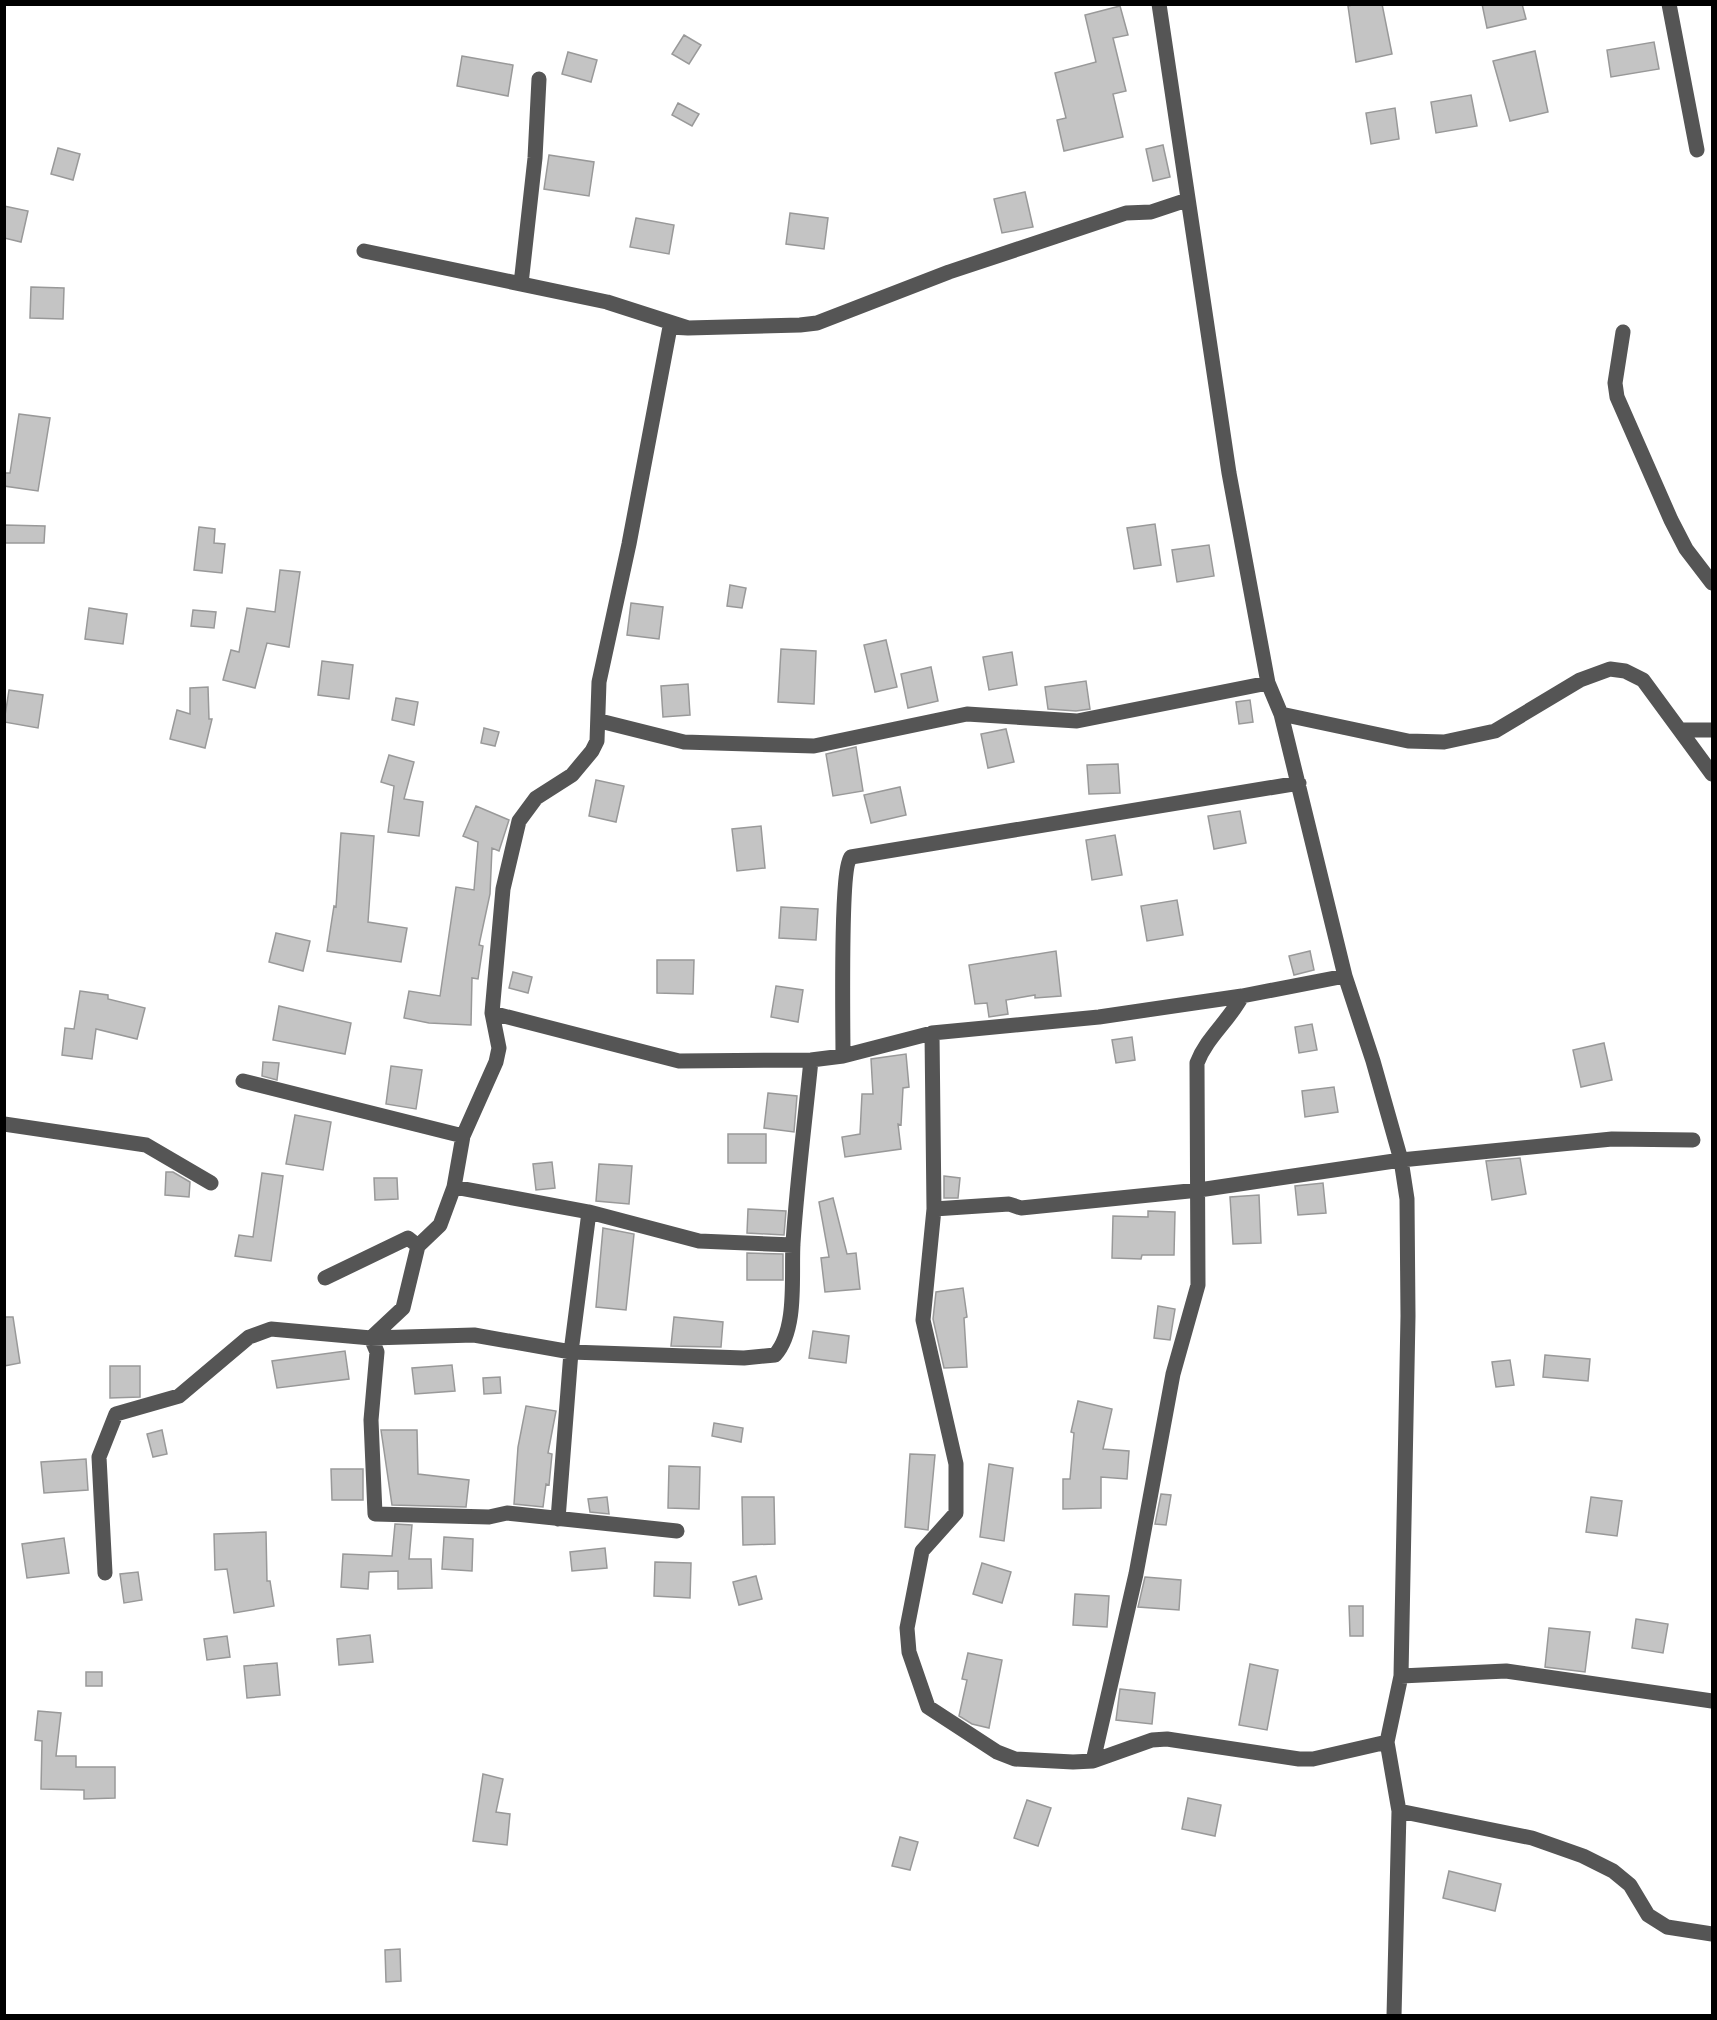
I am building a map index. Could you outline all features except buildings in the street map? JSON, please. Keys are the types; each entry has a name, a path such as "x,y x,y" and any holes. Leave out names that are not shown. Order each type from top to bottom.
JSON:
{"street":[{"path":"1158,4 1229,473 1268,683 1281,714 1345,976 1373,1061 1401,1160 1407,1199 1408,1316 1401,1676 1387,1742 1399,1811 1395,2016"},
{"path":"1669,4 1697,150"},
{"path":"521,284 535,158 539,79"},
{"path":"371,1338 403,1308 418,1246 440,1225 454,1187 463,1136 496,1062 499,1047 492,1013 503,889 519,821 529,805 572,775 592,751 600,721 599,682 630,544 670,327 817,323 960,268 1126,213 1151,212 1187,200"},
{"path":"364,251 607,302 688,328"},
{"path":"1623,332 1615,383 1617,397 1671,520 1686,549 1713,583"},
{"path":"1281,714 1408,741 1444,742 1495,731 1580,680 1610,669 1625,671 1643,680 1713,774"},
{"path":"600,721 684,742 814,746 967,714 1077,722 1268,683"},
{"path":"1680,730 1713,730"},
{"path":"843,1056 844,889 847,861 851,857 1299,783"},
{"path":"492,1013 679,1062 811,1060 843,1056 932,1033 1099,1017 1242,996 1345,976"},
{"path":"1093,1761 1136,1574 1173,1374 1198,1285 1197,1064 1203,1046 1233,1014 1242,996"},
{"path":"932,1033 934,1209 923,1320 956,1464 956,1513 922,1551 907,1628 909,1652 927,1707 936,1715 997,1752 1015,1759 1093,1761 1152,1740 1167,1739 1299,1759 1313,1759 1387,1742"},
{"path":"105,1573 99,1457 117,1414 179,1396 249,1336 272,1329 371,1338 474,1335 571,1352 744,1358 775,1354 781,1349 787,1330 794,1289 793,1245 811,1060"},
{"path":"243,1081 463,1136"},
{"path":"4,1124 147,1145 211,1184"},
{"path":"934,1209 1009,1204 1021,1208 1199,1190 1401,1160 1612,1139 1693,1140"},
{"path":"454,1187 589,1212 699,1242 793,1245"},
{"path":"558,1519 571,1352 589,1212"},
{"path":"325,1278 408,1238 418,1246"},
{"path":"371,1338 377,1352 371,1420 375,1514 489,1517 507,1513 558,1519 575,1518 676,1531"},
{"path":"1401,1676 1506,1671 1713,1701"},
{"path":"1399,1811 1532,1838 1583,1856 1613,1870 1630,1885 1648,1915 1667,1927 1713,1934"}]}
